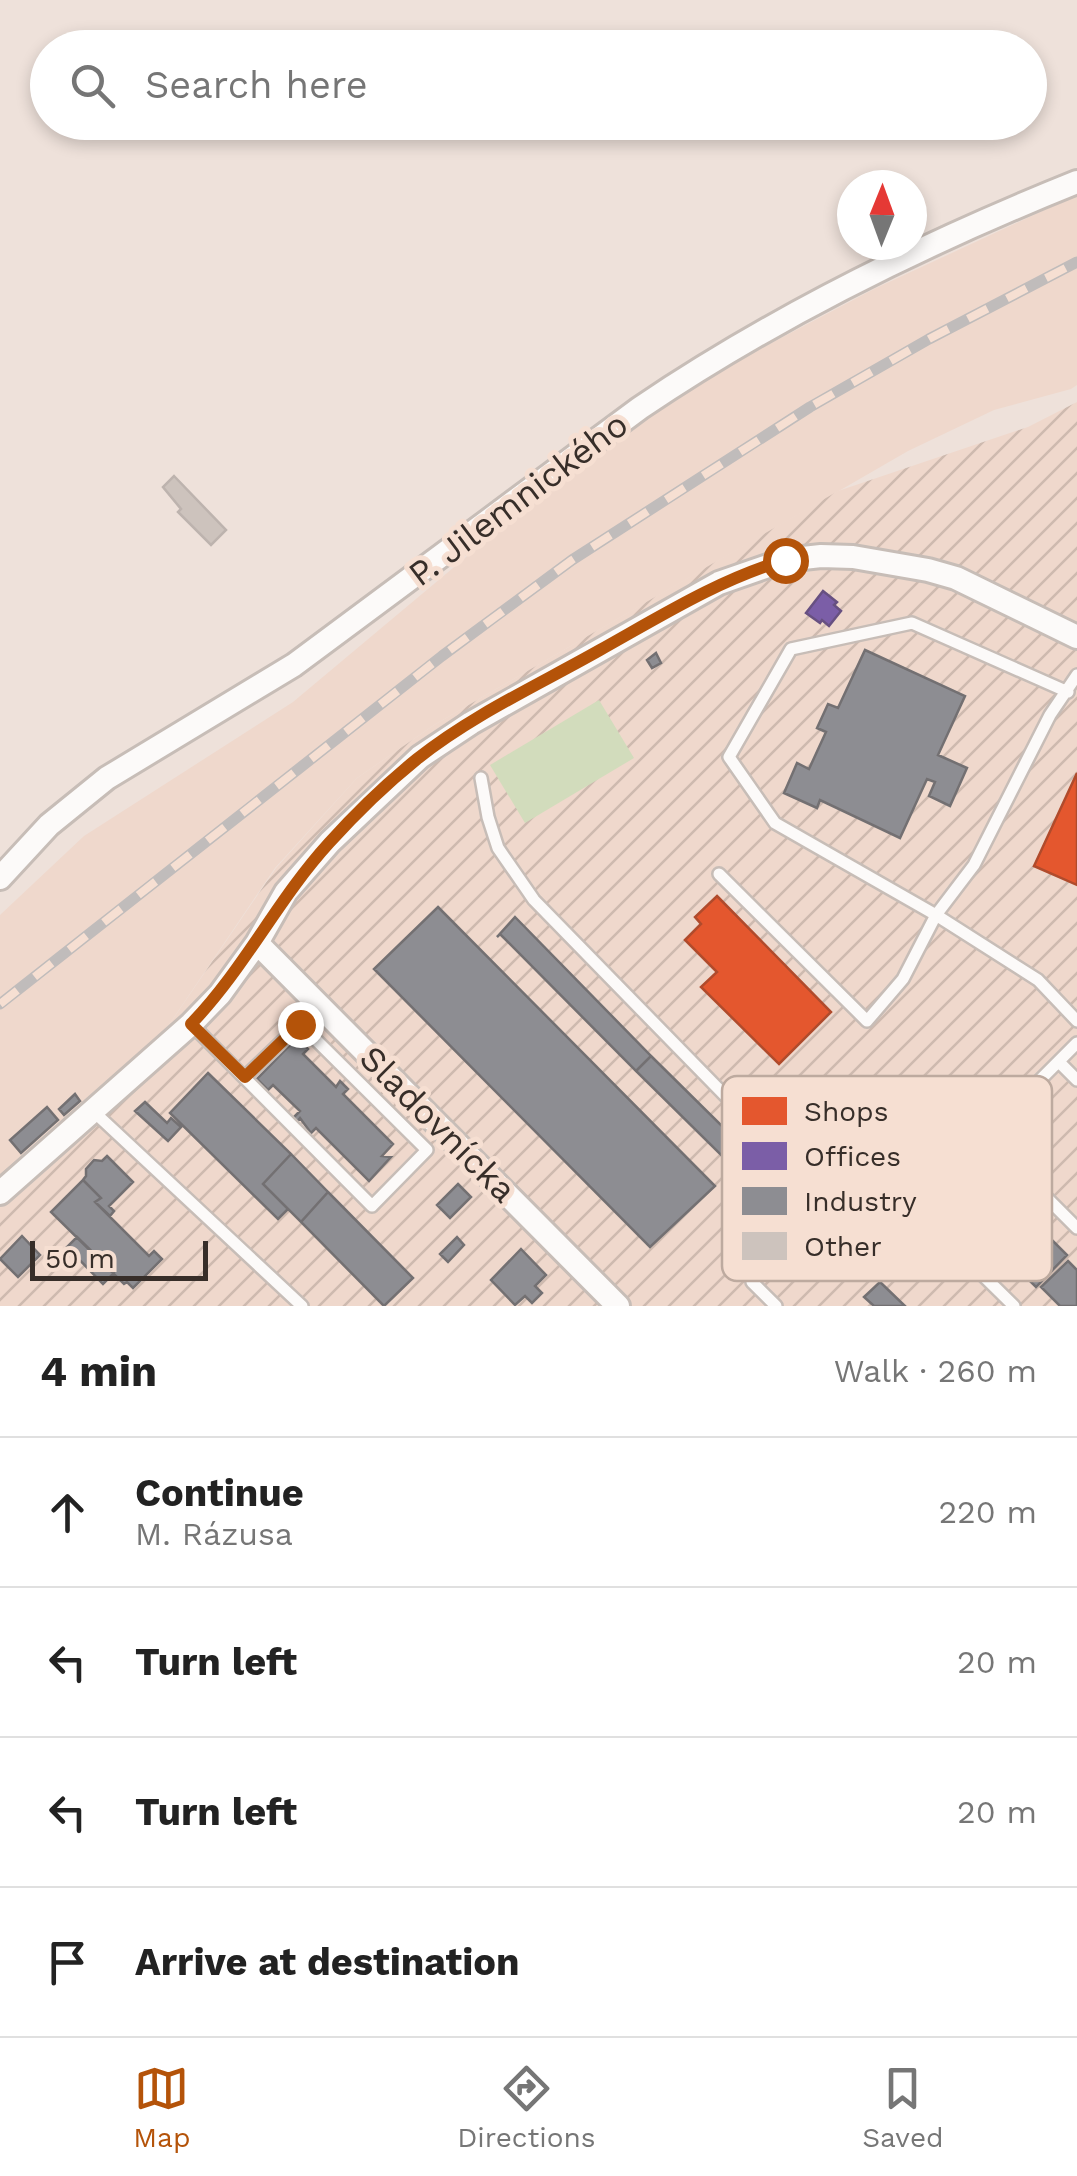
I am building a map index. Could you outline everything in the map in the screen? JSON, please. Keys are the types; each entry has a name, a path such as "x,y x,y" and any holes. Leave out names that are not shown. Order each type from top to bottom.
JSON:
{"street":[{"name":"P. Jilemnického","path":"0,878 49,825 107,778 294,664 698,368 832,292 1077,182"},
{"path":"0,1193 220,994 258,943 286,892 330,842 420,757 471,723 719,583 785,560 853,557 956,578 1077,636"},
{"name":"Sladovnícka","path":"258,943 618,1306"}],"lane":[{"path":"1068,692 912,623 791,650 729,757 776,823 936,915 1038,980 1077,1022"},
{"path":"719,874 867,1021 903,979 936,915 974,864 1050,714 1077,675"},
{"path":"481,778 498,848 534,900 722,1092"},
{"path":"191,1024 372,1206 427,1150 300,1024 245,1077"},
{"path":"1045,1076 1077,1044"},
{"path":"1059,1062 1077,1080"},
{"path":"93,1111 302,1306"},
{"path":"1052,1203 1077,1228"},
{"path":"989,1281 1014,1306"},
{"path":"752,1282 776,1306"}],"shaded area":[{"path":"1077,195 1077,385 994,410 908,451 434,725 357,778 275,868 160,1038 0,1174 0,915 84,836 293,702 613,434 684,389 874,289"},
{"path":"1077,402 1077,1306 0,1306 0,1174 160,1038 276,868 357,778 434,725 838,491 1028,427"}],"green space":[{"path":"599,700 634,758 525,823 490,765"}],"building: Shops":[{"path":"1077,773 1077,885 1034,866"},
{"path":"717,896 831,1012 779,1064 701,987 717,972 685,940 701,924 695,917"}],"building: Offices":[{"path":"823,591 837,602 834,605 841,611 829,626 806,613"}],"building: Industry":[{"path":"865,650 965,696 938,755 967,768 950,806 929,796 935,782 927,779 900,838 820,800 817,808 784,793 797,763 809,769 826,732 817,728 828,704 838,708"},
{"path":"656,653 661,663 652,668 647,660"},
{"path":"438,907 715,1186 650,1247 374,969"},
{"path":"515,917 651,1056 636,1071 500,934 497,937"},
{"path":"297,1038 308,1049 303,1054 336,1087 340,1081 348,1089 343,1094 393,1144 382,1156 391,1157 369,1181 316,1128 311,1133 300,1118 296,1123 292,1119 300,1111 273,1085 268,1090 257,1079"},
{"path":"651,1056 722,1126 722,1156 636,1071"},
{"path":"208,1073 291,1154 263,1184 288,1209 278,1219 170,1113"},
{"path":"75,1094 80,1101 64,1115 59,1109"},
{"path":"145,1102 167,1123 171,1118 181,1127 168,1141 135,1111"},
{"path":"47,1107 58,1120 21,1153 10,1140"},
{"path":"291,1154 328,1192 301,1222 263,1184"},
{"path":"107,1156 133,1182 109,1206 114,1211 110,1216 95,1202 101,1198 83,1180 94,1160 102,1161"},
{"path":"83,1180 101,1198 95,1202 149,1256 154,1251 162,1259 133,1288 127,1282 124,1284 51,1212"},
{"path":"458,1184 471,1197 450,1218 437,1205"},
{"path":"328,1192 413,1278 384,1306 301,1222"},
{"path":"22,1236 40,1255 18,1277 0,1259"},
{"path":"77,1237 114,1273 103,1284 67,1247"},
{"path":"457,1237 464,1245 448,1262 440,1254"},
{"path":"1052,1240 1067,1255 1052,1270"},
{"path":"521,1249 546,1275 535,1286 542,1293 532,1303 525,1296 515,1305 491,1280"},
{"path":"1068,1261 1077,1270 1077,1306 1060,1306 1041,1287 1052,1281"},
{"path":"880,1282 905,1306 874,1306 864,1297"}],"building: Other":[{"path":"174,476 226,530 211,545 178,512 181,509 163,487"}],"railway":[{"path":"0,1004 442,656 572,560 810,407 1077,262"}],"route":[{"path":"300,1024 245,1077 191,1024 220,994 258,943 286,892 386,785 471,723 719,583 785,560"}]}
